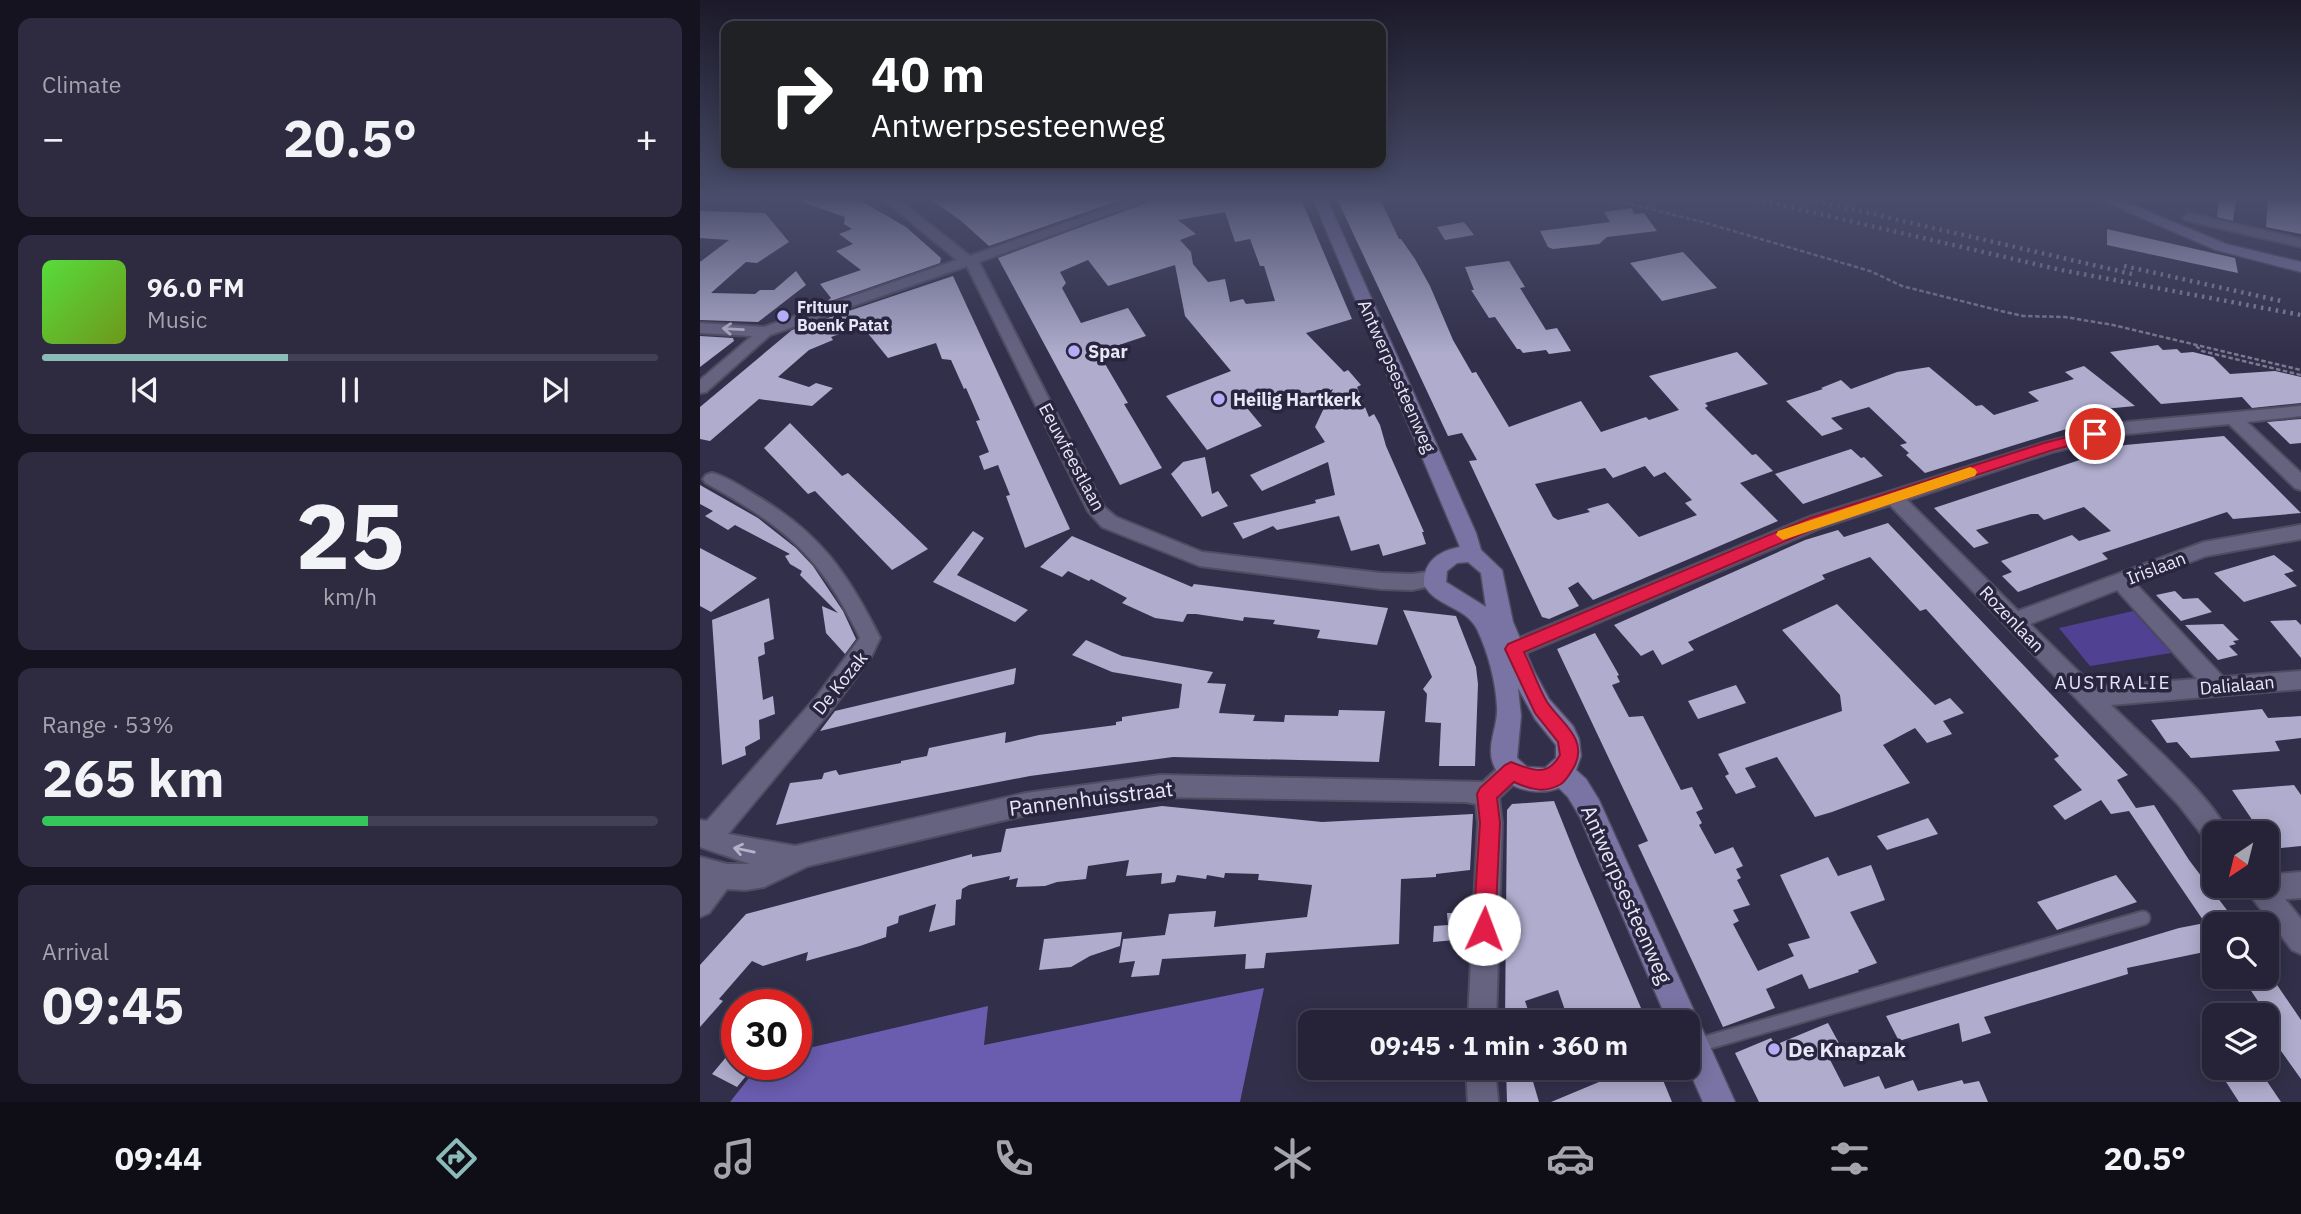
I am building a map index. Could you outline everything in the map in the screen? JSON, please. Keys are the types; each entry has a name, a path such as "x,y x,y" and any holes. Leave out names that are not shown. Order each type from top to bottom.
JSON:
{"street":[{"name":"Eeuwfeestlaan","path":"953,250 969,260 979,272 1097,511 1109,522 1200,559 1381,581 1405,583 1434,579"},
{"path":"700,388 765,332 997,250"},
{"name":"Antwerpsesteenweg","path":"1342,250 1466,533 1471,547 1470,554 1488,564 1493,598 1514,649 1541,708 1567,739 1570,755 1559,772 1577,789 1590,809 1678,1010"},
{"path":"2235,250 2301,267"},
{"path":"700,328 765,332"},
{"path":"1514,649 1786,534 2080,438 2127,428 2301,411"},
{"path":"2232,417 2301,484"},
{"name":"De Kozak","path":"704,834 735,810 870,645 870,638 851,595 817,548 791,524 712,479"},
{"name":"Rozenlaan","path":"1893,497 2186,796 2206,821"},
{"name":"Irislaan","path":"2015,621 2204,549 2301,533"},
{"path":"1470,554 1444,560 1437,566 1434,579 1435,585 1445,596 1473,606 1485,624 1502,674 1509,708 1502,754 1511,771 1523,779 1542,781 1559,772"},
{"path":"2121,581 2218,687"},
{"name":"Dalialaan","path":"2089,697 2301,680"},
{"path":"1482,1010 1490,823 1487,794 1511,771"},
{"name":"Pannenhuisstraat","path":"710,874 748,877 771,872 793,858 1026,804 1160,786 1466,791 1487,794"},
{"name":"Pannenhuisstraat","path":"704,834 739,850 793,858"},
{"path":"700,904 710,874"},
{"path":"2279,886 2301,885"},
{"path":"2268,898 2301,942"},
{"name":"Antwerpsesteenweg","path":"1700,1059 1719,1102"},
{"path":"1482,1080 1483,1102"}],"lane":[{"path":"1700,1031 2143,918"}],"path":[{"path":"1800,250 1870,271 1902,286 2001,311 2023,316 2085,320 2194,344 2202,351 2301,373"}],"shaded area":[{"path":"2133,611 2171,653 2090,666 2059,628"},
{"path":"1264,988 1240,1102 730,1102 747,1080 812,1080 812,1047 988,1006 984,1045"}],"building":[{"path":"715,250 776,250 757,263 746,262 711,293 755,294 760,290 774,290 796,271 806,285 758,322 700,320 700,262"},
{"path":"932,250 941,258 940,263 825,303 831,298 820,284 861,270 836,251"},
{"path":"1018,250 1190,250 1193,264 1208,282 1225,279 1230,302 1243,299 1246,304 1275,301 1264,266 1260,266 1254,250 1323,250 1352,319 1306,333 1344,372 1348,370 1361,385 1357,387 1369,417 1374,414 1380,425 1386,446 1424,532 1426,544 1383,556 1379,544 1351,551 1339,516 1277,530 1273,526 1243,539 1233,523 1316,503 1315,500 1335,495 1328,462 1262,491 1250,475 1325,442 1315,427 1333,389 1306,401 1293,389 1247,408 1262,426 1207,450 1166,396 1231,371 1185,316 1175,265 1108,286 1088,260 1060,272 1066,283 1062,288 1081,323 1128,308 1146,336 1098,352 1128,403 1124,404 1162,468 1120,485 998,258"},
{"path":"1361,250 1409,250 1430,286 1453,340 1509,427 1581,401 1601,432 1646,417 1649,420 1679,410 1649,376 1737,352 1768,384 1705,403 1708,406 1705,408 1752,455 1756,454 1773,471 1740,483 1778,521 1593,600 1578,582 1568,588 1579,606 1549,619 1542,617 1469,461 1477,460 1462,433 1448,436","holes":["1645,466 1654,477 1665,472 1692,500 1685,503 1697,515 1639,537 1608,503 1587,509 1590,512 1558,520 1553,517 1535,484 1605,468 1613,478"]},
{"path":"2132,250 2202,250 2235,258 2238,273"},
{"path":"1683,252 1717,288 1662,301 1630,263"},
{"path":"1509,261 1525,287 1520,288 1546,330 1557,328 1571,351 1523,353 1517,349 1495,317 1489,318 1471,290 1474,290 1465,267"},
{"path":"953,276 1070,529 1025,548 1006,496 1010,495 998,465 984,470 979,456 989,452 976,421 980,420 951,360 942,359 936,343 888,358 862,326 831,337 833,340 809,350 778,377 809,387 816,383 833,388 812,406 759,399 710,441 700,439 700,407 792,330"},
{"path":"700,336 733,338 734,341 700,367"},
{"path":"2158,345 2163,350 2177,349 2181,353 2193,352 2213,357 2230,374 2275,371 2301,377 2301,403 2252,408 2242,397 2161,404 2110,352"},
{"path":"2084,366 2135,406 2104,409 2111,415 1925,473 1906,455 1909,453 1900,445 1907,443 1869,407 1831,418 1843,429 1822,436 1786,401 1841,380 1851,389 1897,372 1929,367 1976,406 1982,405 1994,415 2039,401 2028,392 2074,379 2065,372"},
{"path":"2301,419 2301,443 2290,444 2267,422"},
{"path":"790,423 842,476 848,473 928,549 892,570 815,491 808,494 764,448"},
{"path":"2224,436 2301,513 2233,519 2227,512 2102,553 2108,559 2018,592 2002,576 2012,572 2001,561 2072,535 2079,541 2111,531 2084,507 2044,520 2038,514 2031,514 1976,530 1989,543 1974,548 1934,508 2125,445"},
{"path":"1851,449 1861,458 1864,457 1883,476 1803,504 1775,474"},
{"path":"1205,457 1212,494 1218,491 1228,506 1202,517 1171,474 1183,462"},
{"path":"700,485 758,518 796,548 813,566 843,611 856,639 845,654 826,633 822,606 838,613 800,575 802,571 790,564 785,556 790,554 735,525 728,530 705,516 713,511 700,504"},
{"path":"1888,523 2128,775 2117,780 2136,808 2154,805 2202,877 2202,898 2218,898 2228,912 2202,912 2202,919 2129,811 2111,814 2101,800 2065,820 2053,806 2082,790 2054,759 2059,756 1926,609 1920,611 1870,557 1822,575 1825,579 1688,642 1694,650 1662,665 1653,650 1641,656 1614,625 1805,540 1838,530 1844,537"},
{"path":"973,531 984,538 957,575 1028,610 1015,622 933,582"},
{"path":"1072,536 1192,587 1194,584 1388,608 1377,645 1317,638 1320,630 1273,624 1275,620 1244,617 1243,621 1196,614 1187,614 1183,622 1155,618 1122,603 1127,598 1091,579 1089,581 1068,571 1062,577 1040,567"},
{"path":"700,548 757,578 711,612 700,606"},
{"path":"2274,555 2294,571 2284,574 2297,586 2244,602 2214,573"},
{"path":"2175,591 2183,599 2198,598 2212,612 2181,621 2156,595"},
{"path":"769,598 774,639 764,643 765,654 758,657 763,700 773,696 775,714 759,720 760,739 745,747 746,755 722,765 712,620"},
{"path":"1837,604 1935,705 1950,698 1964,713 1943,721 1952,734 1927,743 1915,728 1883,745 1910,783 1832,812 1815,817 1777,757 1745,768 1756,787 1736,794 1725,776 1729,774 1718,754 1842,711 1840,695 1782,630"},
{"path":"1403,610 1456,616 1476,667 1478,684 1475,766 1439,766 1441,723 1425,722 1427,694 1423,689 1432,677"},
{"path":"2296,620 2301,625 2301,658 2270,621"},
{"path":"2223,624 2239,640 2233,641 2236,644 2229,646 2238,655 2218,660 2185,625"},
{"path":"1595,633 1619,675 1617,676 1620,682 1612,685 1629,717 1643,716 1681,790 1692,787 1703,809 1696,812 1702,823 1699,825 1715,854 1733,847 1743,866 1736,869 1741,878 1737,880 1750,905 1733,910 1739,921 1733,924 1758,971 1794,956 1788,944 1810,938 1780,875 1828,857 1838,876 1871,865 1885,900 1850,912 1877,963 1809,989 1802,974 1766,989 1775,1008 1723,1027 1638,845 1648,841 1557,649"},
{"path":"1086,640 1122,656 1213,672 1207,683 1226,684 1219,713 1255,715 1253,721 1284,722 1285,715 1338,716 1339,710 1385,711 1379,762 1173,757 1030,776 776,825 790,783 822,779 824,773 836,770 839,775 901,763 927,756 929,748 1006,732 1005,743 1039,735 1116,725 1116,722 1122,721 1122,717 1179,708 1182,684 1112,672 1072,655"},
{"path":"1016,668 1014,684 820,731 835,711"},
{"path":"1736,685 1746,703 1698,719 1688,701"},
{"path":"2262,709 2268,718 2301,716 2301,738 2275,741 2280,751 2191,758 2177,742 2167,743 2151,720"},
{"path":"2294,785 2301,795 2301,846 2279,848 2279,821 2253,821 2232,790"},
{"path":"1554,801 1642,1010 1565,1010 1558,990 1525,1001 1528,1010 1505,1010 1507,810 1512,804"},
{"path":"1162,806 1322,822 1473,814 1470,870 1436,874 1436,877 1401,879 1399,944 1266,953 1264,968 1245,969 1246,954 1162,959 1159,975 1131,977 1135,961 1119,963 1123,939 1165,935 1169,914 1216,911 1214,927 1307,917 1312,885 1258,880 1259,874 1225,873 1224,878 1207,875 1206,879 1177,875 1175,882 1161,884 1162,873 1126,876 1129,860 1088,866 1086,879 1045,886 1016,887 1018,878 1009,880 1010,876 969,885 962,889 961,899 956,900 955,925 929,932 936,904 899,916 898,923 887,927 886,937 860,946 806,961 808,952 763,966 752,961 728,989 721,989 721,1003 700,1027 700,965 746,914 972,854 972,857 1001,852 1006,829"},
{"path":"1928,818 1938,834 1887,850 1877,836"},
{"path":"2116,875 2137,902 2057,930 2037,902"},
{"path":"1447,913 1467,913 1466,939 1433,942 1434,926 1448,925"},
{"path":"2202,924 2202,952 2127,968 2128,974 1984,1017 1991,1033 1962,1042 1959,1023 1899,1041 1886,1016 2179,928"},
{"path":"1122,932 1120,946 1090,956 1071,967 1039,970 1044,939"},
{"path":"2279,988 2301,1020 2301,1079 2279,1048 2279,1003 2259,1003 2250,989"},
{"path":"1828,1023 1840,1045 1826,1052 1844,1087 1879,1076 1885,1089 1913,1080 1918,1091 1962,1080 1964,1084 1979,1081 1988,1102 1759,1102 1735,1053 1771,1038 1775,1045"},
{"path":"721,1063 721,1079 712,1074"},
{"path":"724,1080 743,1080 737,1087"},
{"path":"1506,1080 1533,1080 1539,1102 1507,1102"},
{"path":"1598,1080 1663,1080 1672,1102 1551,1102 1599,1082"},
{"path":"2225,1080 2266,1080 2281,1102 2239,1102"}],"railway":[{"path":"1977,250 2061,270 2301,315"},
{"path":"2030,250 2132,274"},
{"path":"2124,266 2281,301"}],"slow traffic":[{"path":"1783,535 1815,522 1970,472"}],"place":[{"name":"Frituur Boenk Patat","path":"783,316"},
{"name":"Spar","path":"1074,351"},
{"name":"Heilig Hartkerk","path":"1219,399"},
{"name":"De Knapzak","path":"1774,1049"}],"district":[{"name":"AUSTRALIE","path":"2113,682"}],"route":[{"path":"1484,929 1490,823 1487,794 1511,771 1523,779 1549,780 1566,764 1570,755 1567,739 1541,708 1514,649 1815,522 2095,434"}]}
